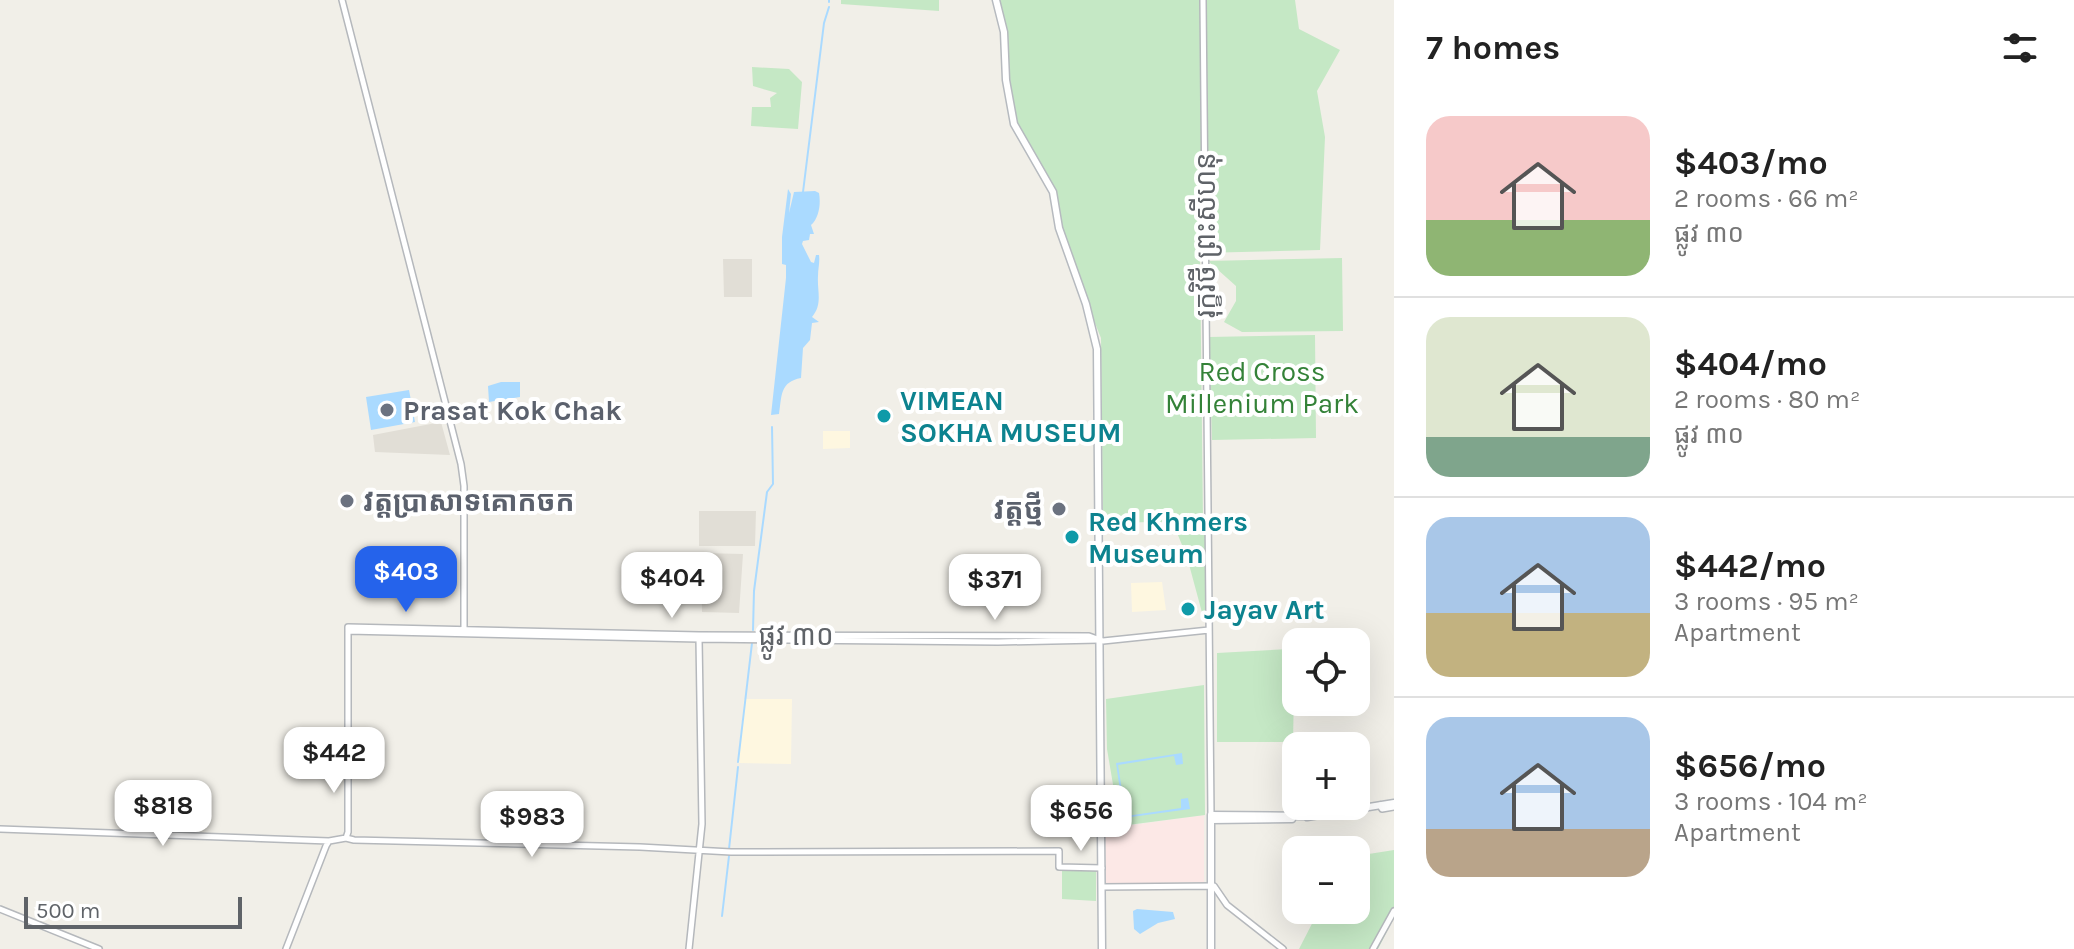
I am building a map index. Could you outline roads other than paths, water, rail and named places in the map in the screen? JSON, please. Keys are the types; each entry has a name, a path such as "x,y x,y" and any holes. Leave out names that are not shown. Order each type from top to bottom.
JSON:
{"main road":[{"path":"996,0 1004,32 1006,80 1014,124 1053,192 1063,244 1086,304 1096,342 1102,949"},
{"path":"1211,818 1294,819 1394,805"},
{"name":"រុក្ខវិថី ព្រះសីហនុ","path":"1211,818 1211,949"}],"street":[{"path":"342,0 461,464 464,486 464,632"},
{"name":"រុក្ខវិថី ព្រះសីហនុ","path":"1203,0 1211,818"},
{"name":"ផ្លូវ ៣០","path":"346,838 349,830 348,629 956,642 1103,641 1209,630"},
{"path":"689,949 702,816 699,637"},
{"path":"0,829 728,852 1059,851 1059,867 1102,868"},
{"path":"286,949 329,841"},
{"path":"1102,887 1216,886 1227,905 1283,949"},
{"path":"0,909 99,949"},
{"path":"1373,949 1394,911"}],"water":[{"path":"788,189 791,194 789,213 794,192 819,193 819,210 811,225 814,234 810,234 809,240 802,244 811,262 814,263 816,255 819,255 818,302 812,317 819,322 812,323 810,340 803,348 801,378 786,386 779,414 771,415 786,278 786,265 782,264 782,237"},
{"path":"520,382 520,397 489,402 488,386"},
{"path":"409,390 415,422 371,430 366,397"},
{"path":"1182,753 1183,764 1176,765 1174,756 1118,765 1126,816 1181,808 1181,799 1188,798 1190,809 1124,818 1116,763"},
{"path":"1133,911 1173,912 1175,919 1158,923 1140,934 1134,929"}],"waterway":[{"path":"803,192 824,23 829,7"},
{"path":"753,630 754,591 767,492 773,484 772,427"},
{"path":"738,762 752,643"},
{"path":"729,849 738,767"},
{"path":"722,916 729,856"}],"place":[{"name":"Prasat Kok Chak","path":"387,410"},
{"name":"VIMEAN SOKHA MUSEUM","path":"884,416"},
{"name":"វត្តប្រាសាទគោកចក","path":"347,501"},
{"name":"វត្តថ្មី","path":"1059,509"},
{"name":"Red Khmers Museum","path":"1072,537"},
{"name":"Jayav Art","path":"1188,609"}],"park label":[{"name":"Red Cross Millenium Park","path":"1262,387"}]}
